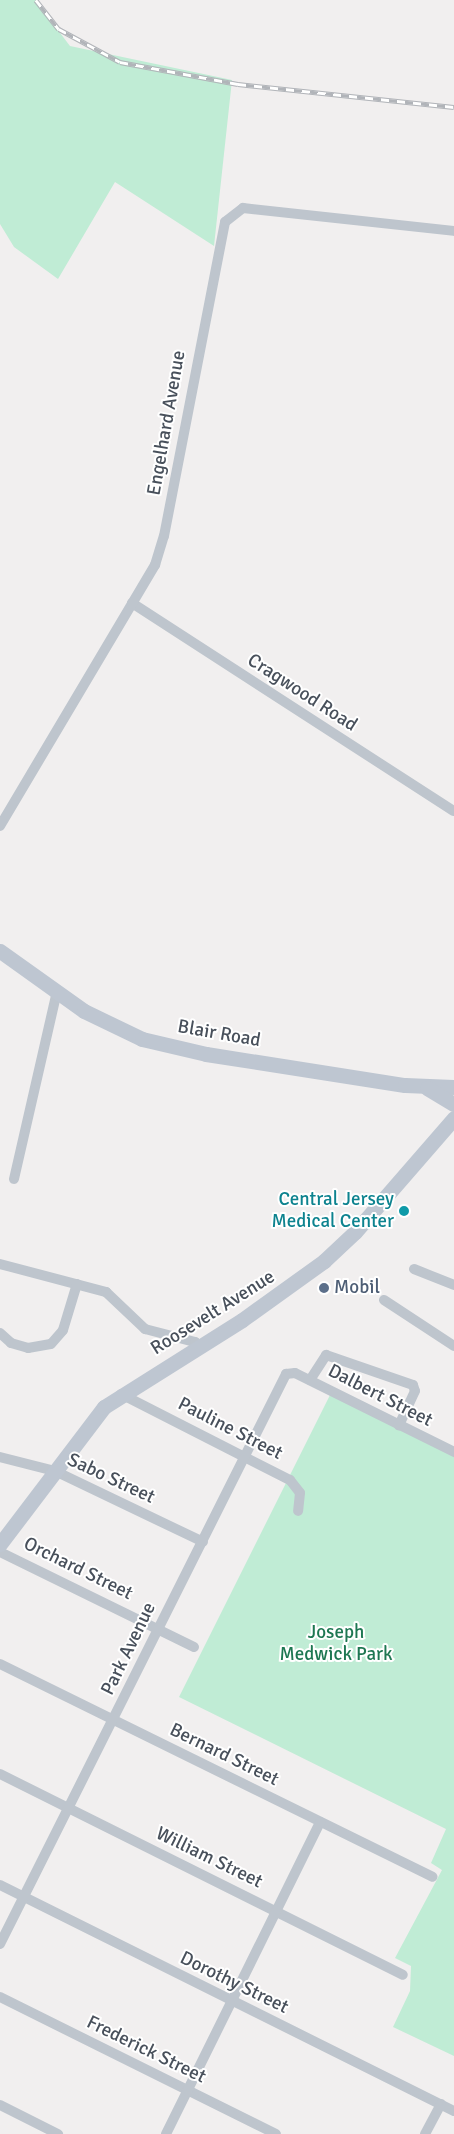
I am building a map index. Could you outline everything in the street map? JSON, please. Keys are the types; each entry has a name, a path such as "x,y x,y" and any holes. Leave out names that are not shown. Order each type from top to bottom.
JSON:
{"main road":[{"name":"Blair Road","path":"0,951 57,991 112,1026 174,1048 427,1088 454,1087"},
{"path":"427,1088 454,1104"},
{"name":"Roosevelt Avenue","path":"0,1544 99,1412 121,1394 294,1285 335,1252 454,1118"}],"street":[{"name":"Engelhard Avenue","path":"0,826 154,565 164,536 220,236 230,215 243,208 454,231"},
{"name":"Cragwood Road","path":"132,604 454,811"},
{"path":"14,1179 57,991"},
{"path":"0,1264 106,1292 144,1329 195,1342 198,1347"},
{"path":"414,1269 454,1285"},
{"path":"0,1333 11,1343 28,1348 51,1344 63,1330 77,1284"},
{"path":"384,1300 454,1346"},
{"path":"310,1380 326,1355 413,1384 415,1391 399,1426"},
{"name":"Dalbert Street","path":"290,1372 310,1380 454,1452"},
{"name":"Park Avenue","path":"0,1944 70,1809 245,1456 290,1372"},
{"name":"Pauline Street","path":"121,1394 245,1456 298,1486 302,1502 298,1511"},
{"name":"Sabo Street","path":"0,1457 55,1471 203,1542"},
{"name":"Orchard Street","path":"0,1552 194,1647"},
{"name":"Bernard Street","path":"0,1664 432,1877"},
{"name":"William Street","path":"0,1774 403,1975"},
{"path":"166,2134 320,1822"},
{"name":"Dorothy Street","path":"0,1885 231,2002 454,2111"},
{"name":"Frederick Street","path":"0,1997 276,2134"},
{"path":"425,2134 441,2104"},
{"path":"0,2105 58,2134"}],"green space":[{"path":"0,0 35,0 70,46 232,80 214,246 115,182 58,279 14,247 0,224"},
{"name":"Joseph Medwick Park","path":"331,1393 454,1455 454,2056 393,2027 410,1991 411,1966 395,1958 442,1870 431,1863 446,1829 179,1697"}],"railway":[{"path":"36,0 59,29 120,62 238,84 454,107"}],"place":[{"name":"Central Jersey Medical Center","path":"404,1211"},
{"name":"Mobil","path":"324,1288"}]}
